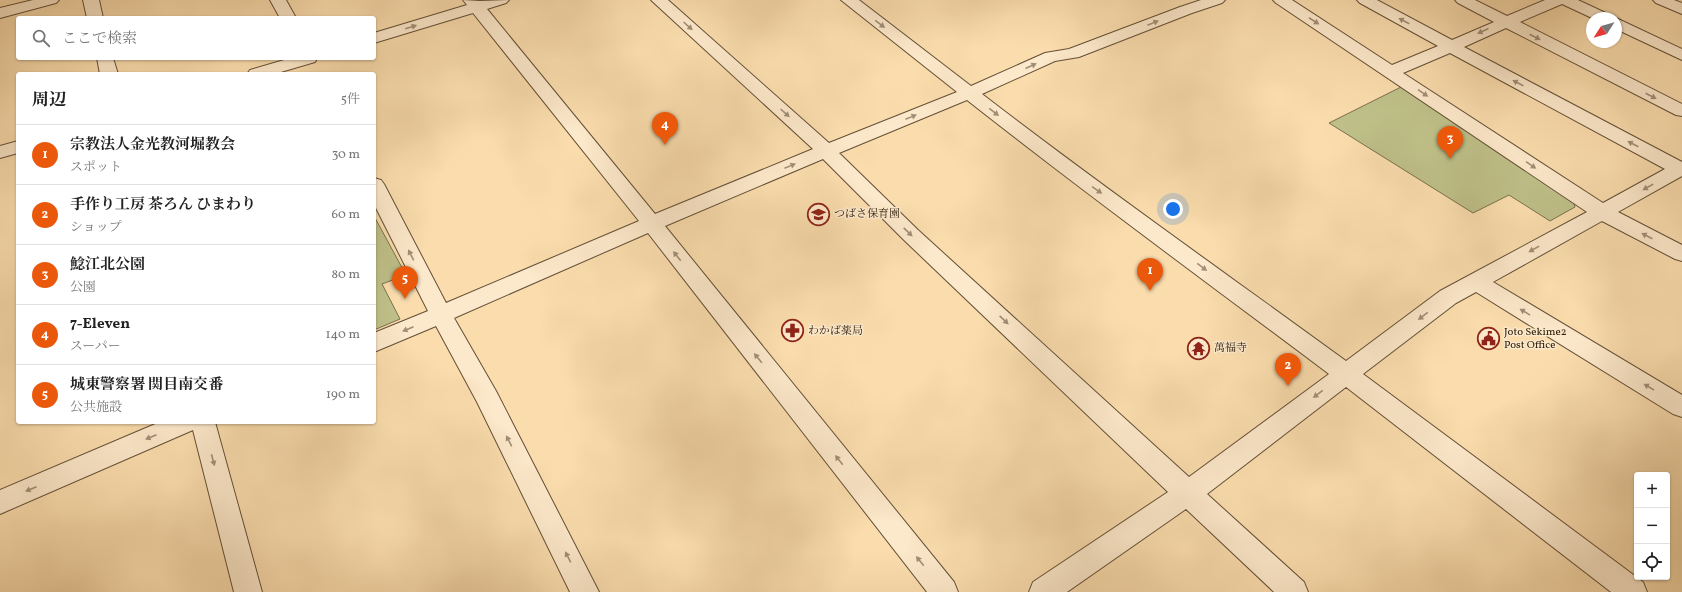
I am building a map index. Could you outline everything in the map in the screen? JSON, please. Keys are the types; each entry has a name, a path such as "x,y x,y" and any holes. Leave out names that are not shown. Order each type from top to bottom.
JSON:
{"street":[{"path":"0,13 52,0"},
{"path":"91,0 95,16"},
{"path":"278,0 287,16"},
{"path":"376,37 473,4 501,0"},
{"path":"659,0 826,151 911,235 1294,592"},
{"path":"849,0 1058,162 1111,199 1345,373 1633,592"},
{"path":"376,342 754,180 970,93 1051,57 1073,53 1186,10 1217,0"},
{"path":"1282,0 1602,212 1682,254"},
{"path":"1365,0 1681,169"},
{"path":"1463,0 1682,111"},
{"path":"1391,72 1558,0"},
{"path":"1566,0 1591,12"},
{"path":"1661,0 1682,9"},
{"path":"473,4 652,224 944,592"},
{"path":"1622,27 1682,55"},
{"path":"106,60 108,72"},
{"path":"263,72 302,60"},
{"path":"310,60 316,72"},
{"path":"0,152 16,148"},
{"path":"1043,592 1188,493 1345,373 1448,297 1681,169"},
{"path":"376,188 441,315 487,398 585,592"},
{"path":"1475,282 1682,407"},
{"path":"0,502 181,424"},
{"path":"204,424 248,592"}],"green space":[{"path":"1405,85 1573,200 1575,207 1550,221 1509,195 1473,213 1329,123"},
{"path":"376,220 406,275 382,284 400,319 376,329"}],"place":[{"name":"7-Eleven","path":"665,145"},
{"name":"鯰江北公園","path":"1450,159"},
{"name":"つばさ保育園","path":"819,214"},
{"name":"宗教法人金光教河堀教会","path":"1150,291"},
{"name":"城東警察署 関目南交番","path":"405,299"},
{"name":"わかば薬局","path":"792,331"},
{"name":"Joto Sekime2 Post Office","path":"1489,338"},
{"name":"萬福寺","path":"1199,348"},
{"name":"手作り工房 茶ろん ひまわり","path":"1288,386"}]}
